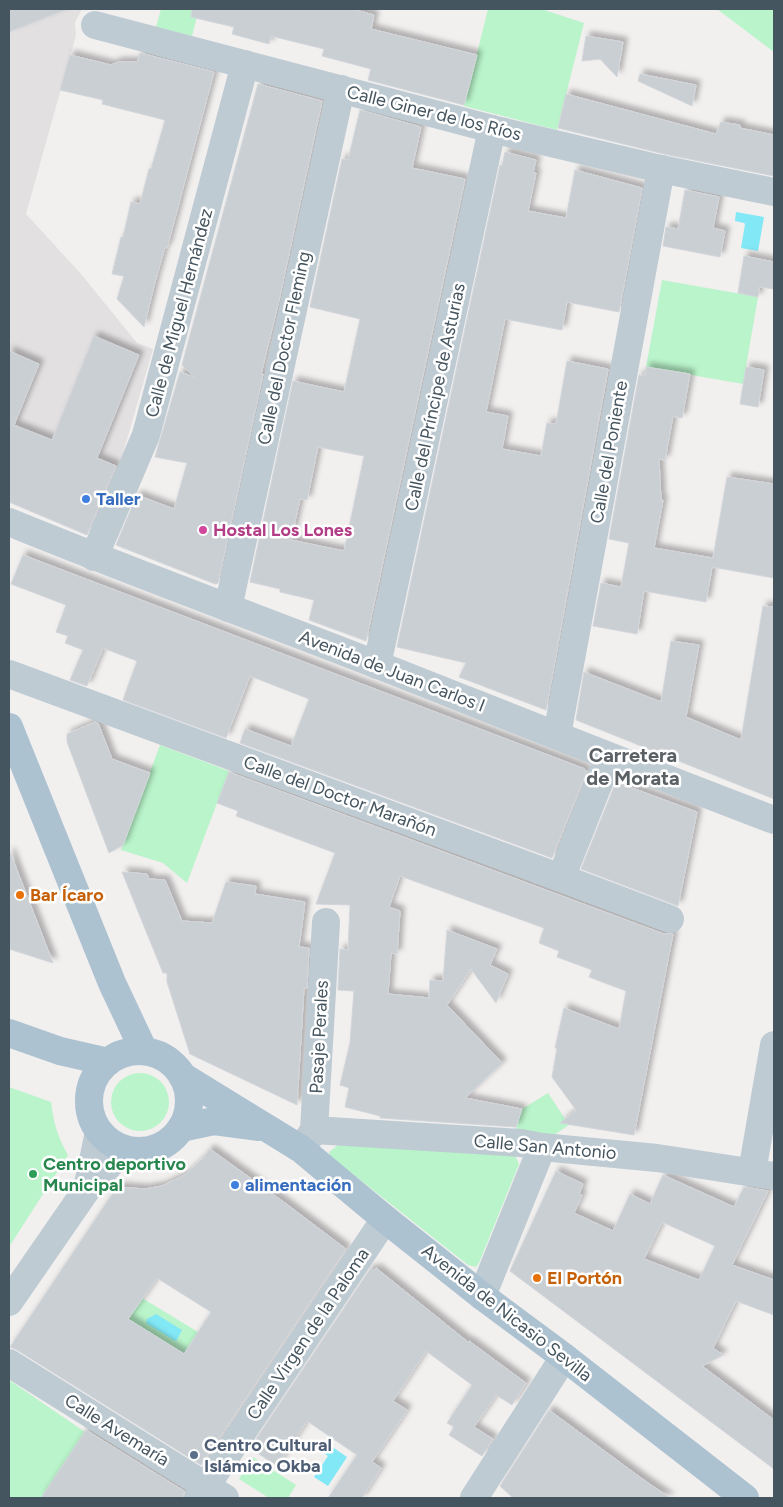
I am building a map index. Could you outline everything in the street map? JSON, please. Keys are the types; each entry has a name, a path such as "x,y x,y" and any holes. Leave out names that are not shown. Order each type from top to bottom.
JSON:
{"main road":[{"path":"9,727 112,983 144,1051"},
{"path":"112,983 112,1059"},
{"path":"9,1034 60,1051 112,1059"},
{"path":"60,1051 90,1088"},
{"path":"144,1051 156,1054 175,1066 188,1088 189,1102 187,1116 182,1128 171,1140 156,1148 140,1151 124,1149 110,1142 99,1132 92,1118 89,1103 90,1088 97,1074 112,1059 130,1052 144,1051"},
{"name":"Avenida de Nicasio Sevilla","path":"182,1076 268,1128"},
{"name":"Avenida de Nicasio Sevilla","path":"182,1128 214,1121 268,1128 307,1139 385,1219 745,1498"}],"street":[{"name":"Calle Giner de los Ríos","path":"96,25 492,129 661,169 774,192"},
{"name":"Calle de Miguel Hernández","path":"94,557 146,435 245,64"},
{"name":"Calle del Doctor Fleming","path":"228,608 341,89"},
{"name":"Calle del Príncipe de Asturias","path":"377,665 492,129"},
{"name":"Calle del Poniente","path":"557,735 661,169"},
{"name":"Avenida de Juan Carlos I","path":"9,522 94,557 774,820"},
{"name":"Calle del Doctor Marañón","path":"9,674 670,919"},
{"path":"561,878 609,757"},
{"name":"Pasaje Perales","path":"307,1139 326,922"},
{"path":"763,1174 774,1045"},
{"path":"87,1188 99,1132"},
{"name":"Calle San Antonio","path":"307,1139 521,1143 542,1147 657,1158 763,1174"},
{"path":"482,1296 542,1147"},
{"path":"9,1302 87,1188 124,1149"},
{"name":"Calle Virgen de la Paloma","path":"210,1494 385,1219"},
{"path":"480,1496 564,1357"},
{"name":"Calle Avemaría","path":"9,1363 210,1494"}],"shaded area":[{"path":"9,9 82,9 75,22 76,35 26,214 81,274 137,343 153,349 119,467 9,423"}],"green space":[{"path":"161,9 199,9 192,36 156,27"},
{"path":"488,9 541,9 584,23 557,130 464,106"},
{"path":"717,9 774,9 774,52"},
{"path":"662,280 758,297 743,384 646,367"},
{"path":"160,745 229,771 187,883 163,863 121,850"},
{"path":"134,1073 146,1073 156,1077 165,1086 169,1108 161,1123 146,1131 134,1131 124,1127 115,1118 111,1108 111,1096 115,1086 124,1077"},
{"name":"Centro deportivo Municipal","path":"9,1087 51,1102 56,1129 68,1155 9,1247"},
{"path":"548,1093 569,1125 554,1135 515,1133 522,1109"},
{"path":"338,1145 515,1155 519,1164 476,1267 468,1265 330,1156 329,1152"},
{"path":"142,1298 198,1332 184,1353 128,1320"},
{"path":"9,1380 85,1432 41,1498 9,1498"},
{"path":"253,1457 296,1485 288,1498 269,1498 239,1479"}],"water":[{"path":"736,212 764,217 758,251 741,248 745,224 735,221"},
{"path":"156,1314 182,1330 177,1340 175,1341 146,1323 147,1319"},
{"path":"325,1442 347,1457 328,1486 314,1477 328,1456 320,1450"}],"building":[{"path":"9,9 64,9 65,10 9,32"},
{"path":"192,9 352,9 374,15 371,29 477,55 464,105 368,80 371,69 322,56 324,49 271,36 269,44 232,34 234,27 191,17"},
{"path":"586,36 623,42 617,77 600,59 582,61"},
{"path":"140,53 214,72 144,327 117,299 124,276 112,274 131,202 140,204 165,120 102,104 103,100 60,90 70,55 111,65 118,62 137,62"},
{"path":"640,74 696,85 692,106 638,81"},
{"path":"258,84 322,101 261,374 263,374 218,583 215,584 116,545 137,495 174,509 187,463 155,457 180,372 194,377 182,365"},
{"path":"566,94 716,134 721,122 740,125 740,128 774,135 774,176 664,154 558,128"},
{"path":"360,110 421,127 412,168 465,179 366,641 309,620 314,600 280,592 280,589 250,582 293,381 344,392 360,319 310,307 342,159 348,160","holes":["318,447 364,456 344,551 291,540 300,499 307,500"]},
{"path":"505,152 536,160 533,173 536,173 528,211 566,218 575,170 642,188 619,312 567,302 562,330 505,319 486,412 508,416 502,449 541,456 547,423 556,424 567,361 608,369 546,710 459,677 466,663 397,647 500,165 502,166"},
{"path":"685,190 719,197 713,228 725,231 720,257 663,246 666,227 678,229"},
{"path":"744,256 774,262 774,289 759,287 758,297 738,293"},
{"path":"94,336 139,355 97,458 116,466 87,535 9,502 9,351 39,364 14,425 52,440"},
{"path":"646,367 690,374 682,418 673,416 665,460 659,459 661,500 663,500 654,548 713,558 727,477 774,484 774,578 712,567 706,602 644,591 637,634 593,626 601,583 621,587 629,543 609,539 639,375 645,376"},
{"path":"746,367 764,370 758,407 740,404"},
{"path":"23,555 585,769 587,771 552,858 240,743 245,729 291,746 309,699 250,676 226,738 123,700 137,661 103,648 87,686 70,680 83,650 65,643 68,636 56,632 66,605 11,584"},
{"path":"763,606 774,607 774,799 576,720 584,672 661,702 671,641 699,645 686,717 741,740"},
{"path":"95,722 98,723 112,759 150,773 123,845 109,853 67,742 67,734"},
{"path":"229,772 664,934 673,934 634,1135 560,1123 576,1110 552,1077 557,1048 555,1048 564,1008 619,1029 626,991 589,977 592,970 557,957 559,951 539,943 544,928 400,876 389,907 400,911 397,954 391,953 388,994 429,998 430,980 443,981 447,930 497,949 490,965 508,974 496,1003 471,969 447,1005 502,1063 465,1098 522,1109 516,1127 380,1118 380,1116 345,1107 349,1088 340,1085 350,1043 354,991 338,990 340,949 348,950 350,905 316,904 335,853 236,816 238,811 217,803"},
{"path":"616,782 697,812 678,906 581,869"},
{"path":"10,852 53,963 9,949"},
{"path":"122,872 147,874 149,879 165,880 182,921 212,923 226,882 256,886 255,894 305,902 299,947 309,948 307,988 304,988 297,1105 190,1054 167,982 167,973 163,973"},
{"path":"210,1149 346,1249 201,1465 10,1347 117,1187 145,1189 162,1186 185,1175","holes":["157,1278 211,1312 184,1354 128,1319"]},
{"path":"556,1171 583,1184 579,1194 582,1195 574,1213 613,1231 630,1194 650,1204 663,1175 734,1207 744,1187 768,1191 732,1265 774,1280 774,1315 736,1301 713,1348 723,1355 702,1366 774,1420 774,1469 510,1271","holes":["662,1222 715,1246 699,1280 644,1259"]},
{"path":"371,1268 374,1271 376,1268 468,1342 526,1383 512,1405 496,1395 474,1427 493,1439 482,1456 449,1435 454,1427 447,1423 472,1385 426,1351 393,1401 407,1410 372,1462 381,1468 362,1498 328,1498 357,1455 307,1421 277,1466 250,1448"},
{"path":"549,1410 670,1498 513,1498 500,1486"},
{"path":"86,1430 184,1491 183,1498 41,1498"}],"place":[{"name":"Taller","path":"86,499"},
{"name":"Hostal Los Lones","path":"203,530"},
{"name":"Bar Ícaro","path":"20,895"},
{"name":"Centro deportivo Municipal","path":"33,1174"},
{"name":"alimentación","path":"235,1185"},
{"name":"El Portón","path":"537,1278"},
{"name":"Centro Cultural Islámico Okba","path":"194,1455"}],"district":[{"name":"Carretera de Morata","path":"633,766"}]}
